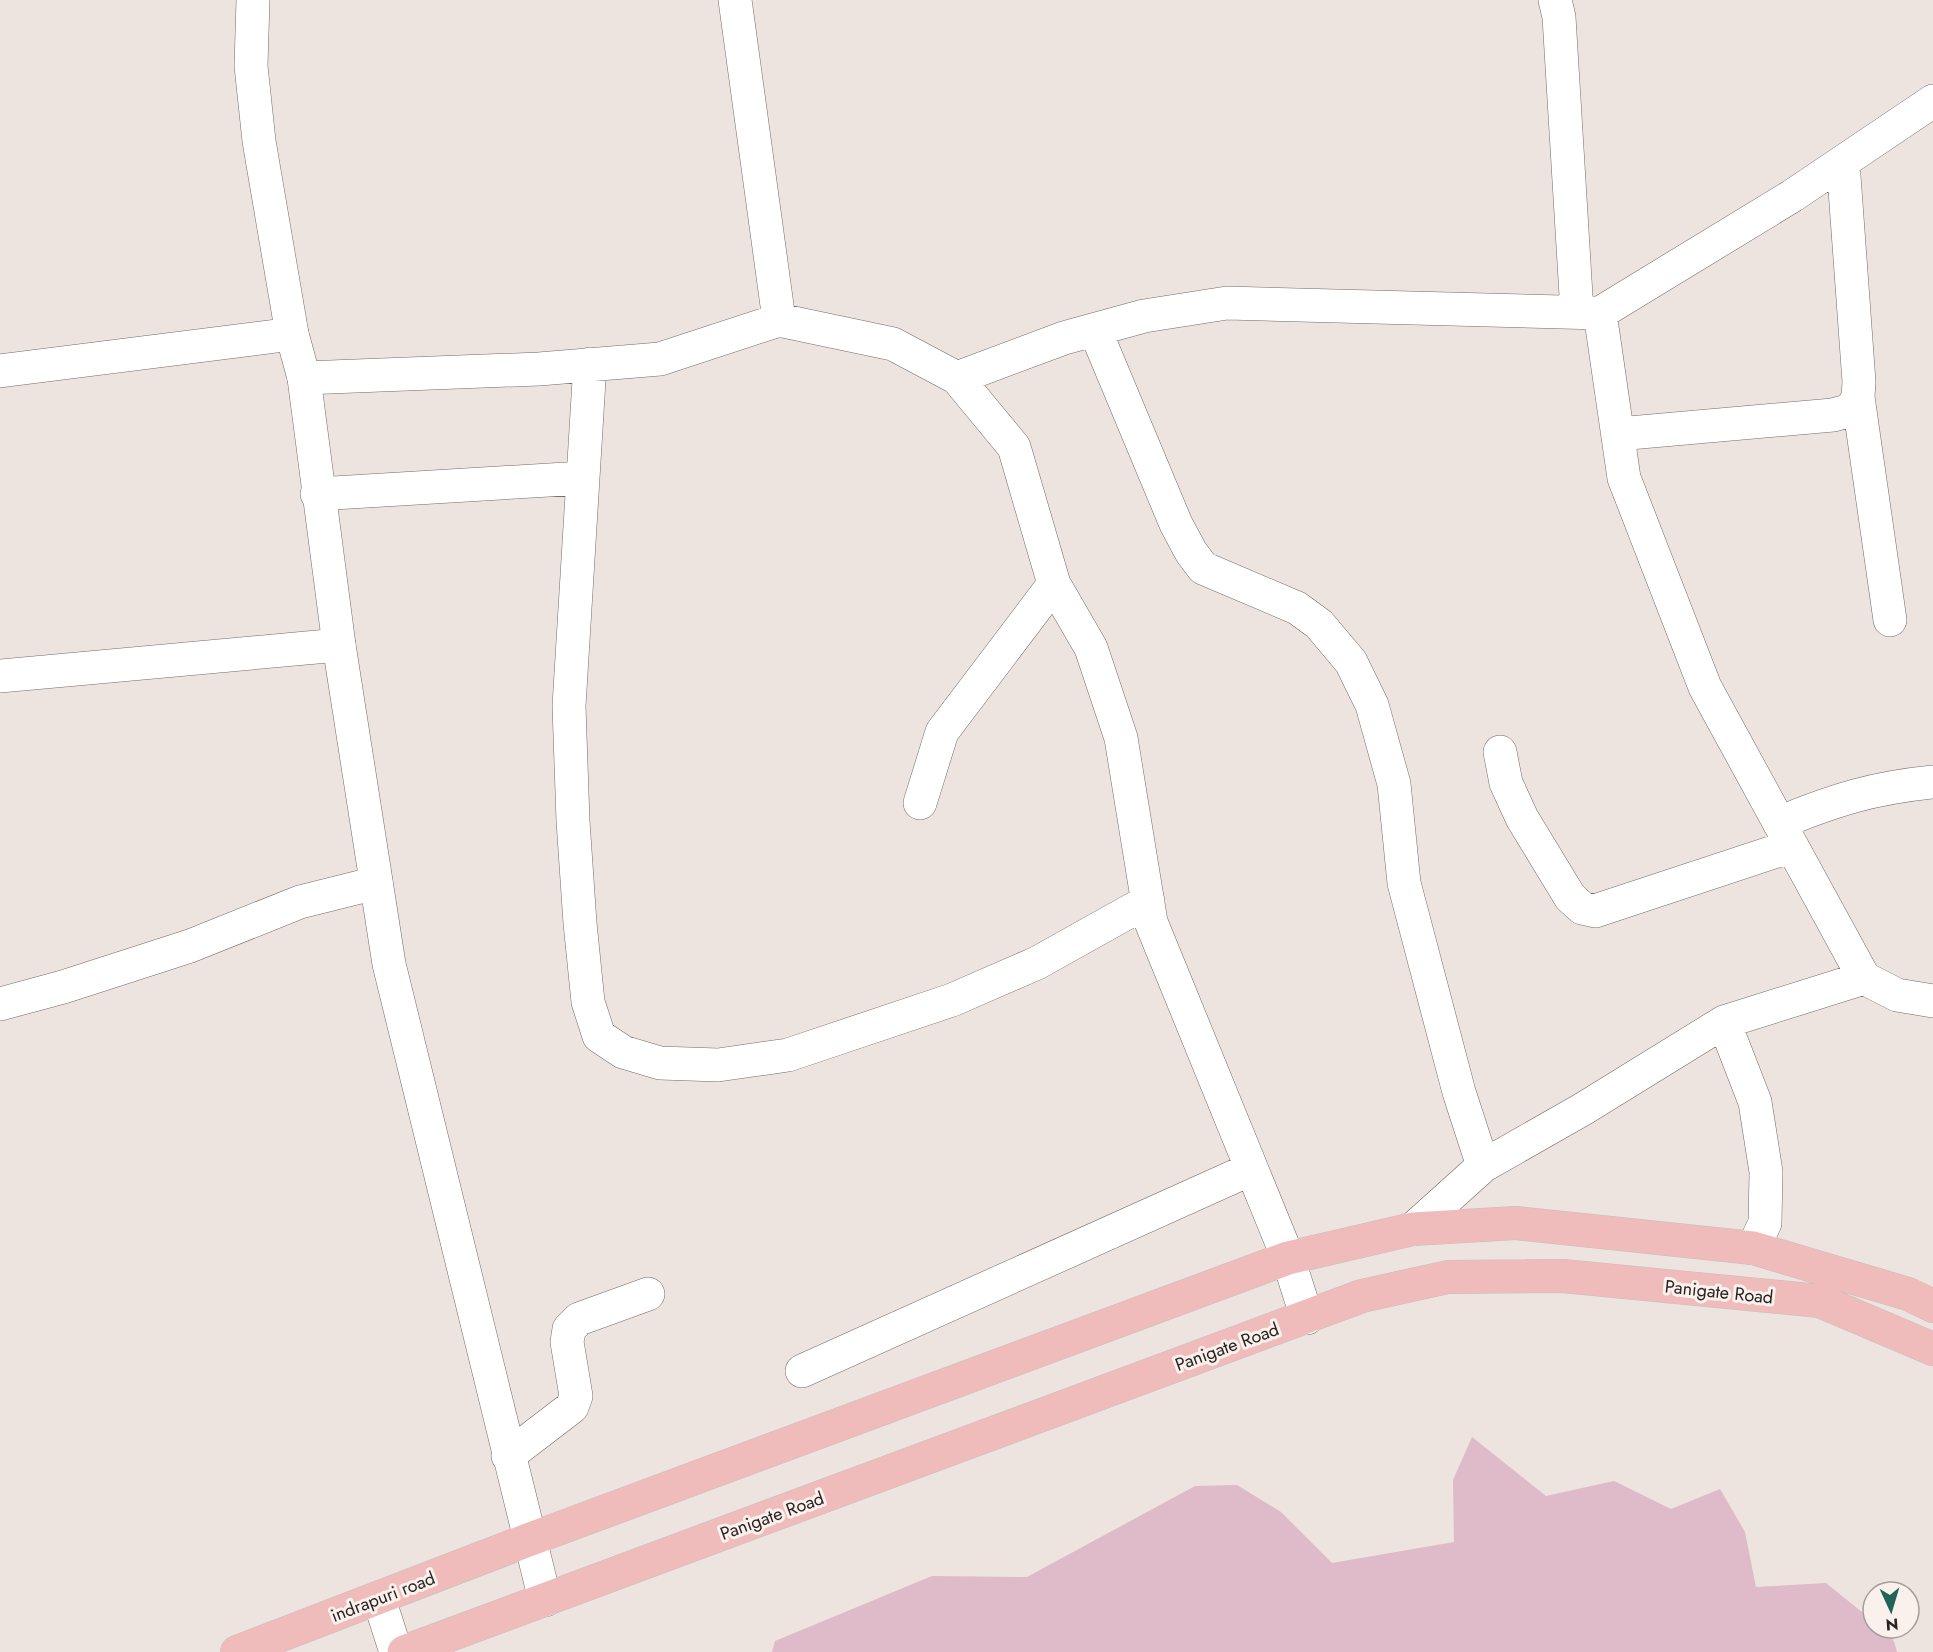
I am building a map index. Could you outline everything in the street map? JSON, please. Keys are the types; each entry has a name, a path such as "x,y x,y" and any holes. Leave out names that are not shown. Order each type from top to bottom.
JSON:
{"main road":[{"path":"528,1540 1288,1258 1413,1229 1516,1223 1754,1248 1908,1294 1933,1306"},
{"name":"Panigate Road","path":"545,1600 1362,1296 1448,1276 1563,1276 1820,1301 1933,1348"},
{"name":"indrapuri road","path":"237,1652 528,1540"},
{"path":"404,1652 545,1600"}],"street":[{"path":"253,0 251,66 259,141 292,334 304,378 317,494 389,964 528,1540 545,1600"},
{"path":"735,0 779,320"},
{"path":"1555,0 1559,17 1588,312 1618,434 1624,478 1705,687 1864,978 1897,995 1933,1001"},
{"path":"957,378 1064,338 1144,316 1227,303 1588,312 1843,162 1933,102"},
{"path":"1843,162 1860,381 1858,397 1890,620"},
{"path":"304,378 660,359 779,320 893,344 957,378 1014,447 1054,584 1091,648 1120,738 1151,922 1288,1258 1307,1318"},
{"path":"1095,330 1176,524 1191,552 1203,568 1297,608 1319,624 1351,662 1372,705 1394,784 1404,883 1460,1092 1483,1166"},
{"path":"0,371 292,334"},
{"path":"590,364 569,706 572,810 588,1002 599,1036 623,1052 660,1063 718,1065 788,1055 952,1000 1037,963 1148,901"},
{"path":"1618,434 1833,415 1851,410 1858,397"},
{"path":"317,494 582,477"},
{"path":"920,803 942,732 1054,584"},
{"path":"0,676 339,645"},
{"path":"1500,752 1506,783 1522,818 1570,897 1582,908 1595,910 1786,834 1827,803 1885,787 1933,782"},
{"path":"0,1004 63,987 190,946 300,902 376,883"},
{"path":"1413,1229 1483,1166 1583,1109 1724,1023 1864,978"},
{"path":"1724,1023 1755,1102 1766,1172 1765,1223 1754,1248"},
{"path":"802,1371 1251,1169"},
{"path":"508,1456 572,1407 576,1396 567,1342 569,1329 579,1319 648,1294"},
{"path":"379,1599 396,1652"}],"shaded area":[{"path":"1472,1437 1546,1496 1614,1481 1671,1509 1720,1489 1745,1532 1756,1587 1826,1583 1861,1611 1861,1640 1893,1640 1897,1652 772,1652 775,1641 932,1576 1027,1577 1195,1486 1237,1485 1281,1512 1332,1563 1454,1542 1453,1480"}]}
